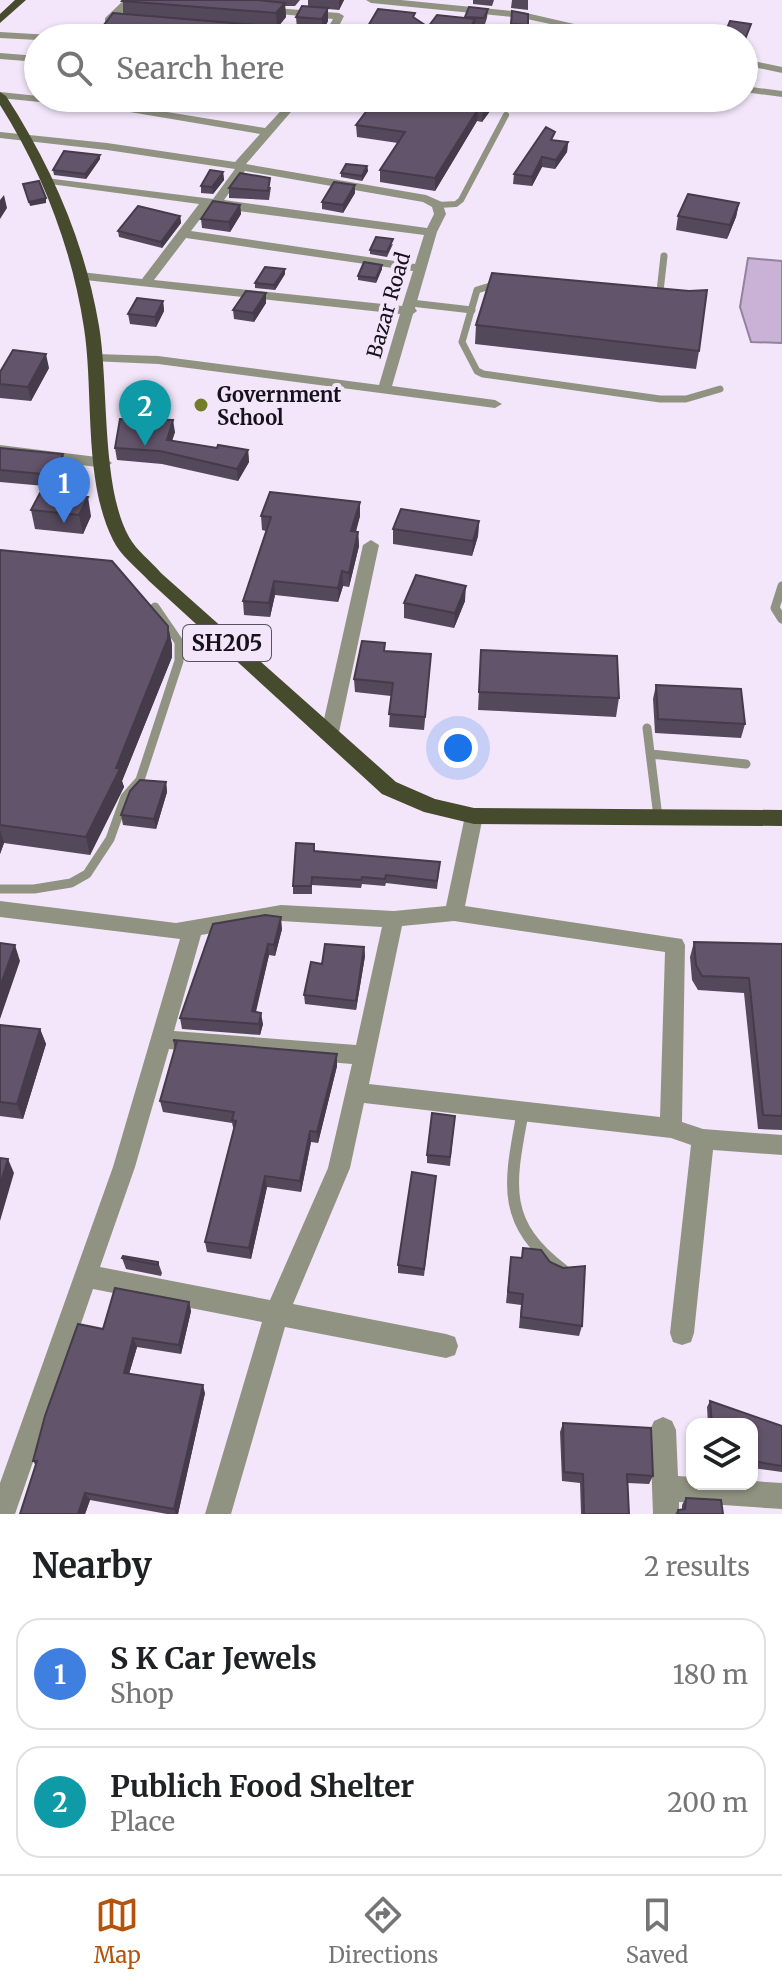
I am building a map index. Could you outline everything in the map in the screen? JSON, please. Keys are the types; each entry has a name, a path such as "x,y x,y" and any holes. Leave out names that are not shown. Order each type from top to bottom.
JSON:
{"main road":[{"path":"0,20 21,0"},
{"name":"SH205","path":"0,95 29,138 50,180 81,276 96,358 108,502 122,541 155,577 389,788 431,806 474,816 782,818"}],"street":[{"path":"130,0 106,24 132,22"},
{"path":"371,0 522,15 564,24"},
{"path":"334,24 341,3"},
{"path":"252,9 339,16"},
{"path":"0,35 24,36"},
{"path":"0,56 24,58"},
{"path":"758,65 782,70"},
{"path":"758,91 782,94"},
{"path":"0,95 24,97"},
{"path":"148,112 266,132"},
{"path":"147,280 285,112"},
{"path":"0,135 240,166 426,199 438,205"},
{"path":"50,180 431,232"},
{"name":"Bazar Road","path":"384,390 431,232 440,214 438,205"},
{"path":"185,234 420,268"},
{"path":"81,276 410,307"},
{"path":"96,358 158,360 495,404"},
{"path":"0,450 105,463"},
{"path":"329,737 371,545"},
{"path":"454,913 474,816"},
{"path":"0,909 176,931 281,913 394,919 454,913 682,945 671,1128"},
{"path":"218,1514 277,1313 339,1168 394,919"},
{"path":"2,1514 124,1167 193,929"},
{"path":"161,1039 362,1055"},
{"path":"356,1092 671,1128 703,1139 782,1145"},
{"path":"682,1333 703,1139"},
{"path":"84,1276 446,1346"},
{"path":"663,1430 666,1501 782,1496"}],"lane":[{"path":"438,205 456,204 461,200 506,115"},
{"path":"659,300 664,256"},
{"path":"513,284 481,286 462,347 477,371 491,377 660,399 686,399 720,389"},
{"path":"644,299 672,302"},
{"path":"410,307 472,310"},
{"path":"782,586 775,608 782,619"},
{"path":"0,889 34,889 71,883 87,874 110,839 125,797 140,780 166,709 163,701 180,659 179,634 155,607"},
{"path":"647,728 658,817"},
{"path":"651,754 746,764"},
{"path":"523,1111 513,1185 517,1216 533,1246 563,1270"}],"shaded area":[{"path":"748,258 782,261 782,343 751,342 740,307"}],"building":[{"path":"123,0 258,0 285,3 276,13"},
{"path":"302,6 328,8 322,19 296,17"},
{"path":"469,7 488,9 484,18 465,17"},
{"path":"378,9 415,13 413,17 424,24 369,24"},
{"path":"512,11 528,14 528,24 511,24"},
{"path":"113,13 243,24 105,24"},
{"path":"437,15 475,19 473,24 430,24"},
{"path":"366,112 476,112 435,178 380,170 405,132 356,125"},
{"path":"546,127 555,132 551,140 568,142 556,160 542,157 532,177 514,174"},
{"path":"64,151 100,155 85,174 53,170"},
{"path":"346,164 367,166 362,176 341,173"},
{"path":"210,170 223,172 212,187 201,186"},
{"path":"240,173 270,178 268,191 229,188"},
{"path":"39,181 46,198 29,202 23,184"},
{"path":"334,182 355,185 343,205 322,202"},
{"path":"688,194 739,203 730,225 678,216"},
{"path":"213,201 240,205 229,222 201,219"},
{"path":"138,206 180,216 161,242 118,231"},
{"path":"376,237 393,239 387,252 370,250"},
{"path":"364,262 382,265 376,278 358,276"},
{"path":"265,267 285,269 274,285 255,283"},
{"path":"492,273 689,291 707,290 699,351 476,325"},
{"path":"246,291 266,293 253,313 233,310"},
{"path":"137,298 163,301 155,317 128,314"},
{"path":"13,350 46,354 28,387 0,384 0,372"},
{"path":"120,419 173,420 167,440 248,450 237,469 160,451 115,448"},
{"path":"0,448 63,454 53,475 0,470"},
{"path":"270,492 360,502 351,531 358,532 349,573 342,571 338,588 274,581 269,603 243,601 271,517 261,516"},
{"path":"40,493 88,497 79,515 31,510"},
{"path":"401,509 479,521 473,541 393,529"},
{"path":"0,550 112,561 168,626 168,638 116,768 120,769 86,837 0,825"},
{"path":"416,575 466,586 455,613 404,603"},
{"path":"362,641 385,643 384,651 431,654 425,717 389,714 393,683 354,679"},
{"path":"481,650 617,656 619,698 479,692"},
{"path":"656,685 741,689 745,724 658,719"},
{"path":"140,780 166,782 154,819 121,815 130,791"},
{"path":"296,843 314,844 314,851 440,862 437,881 386,875 385,879 362,877 361,880 312,877 311,886 293,886"},
{"path":"265,915 281,917 274,945 268,944 252,1011 261,1013 259,1024 180,1018 213,924"},
{"path":"694,942 782,944 782,1116 763,1115 749,978 702,976 696,965"},
{"path":"0,943 15,945 0,987"},
{"path":"325,944 364,947 356,1001 304,995 311,962 322,964"},
{"path":"0,1025 40,1029 17,1104 0,1102"},
{"path":"173,1040 337,1054 317,1132 310,1131 300,1181 265,1176 249,1248 205,1242 236,1121 232,1120 234,1112 160,1101 177,1041"},
{"path":"432,1113 455,1116 450,1157 427,1155"},
{"path":"0,1158 8,1159 0,1185"},
{"path":"412,1172 436,1176 424,1269 398,1265"},
{"path":"523,1248 541,1250 550,1262 563,1268 585,1266 582,1326 521,1317 523,1294 508,1292 511,1257 522,1258"},
{"path":"122,1258 158,1262 158,1265"},
{"path":"115,1288 189,1302 179,1345 133,1338 124,1373 203,1385 174,1509 85,1493 78,1514 20,1514 37,1461 33,1461 45,1416 78,1324 103,1329"},
{"path":"710,1401 782,1426 782,1466 758,1462 758,1418 711,1418"},
{"path":"563,1423 651,1428 653,1476 627,1474 629,1514 584,1514 583,1474 564,1472"},
{"path":"686,1498 721,1500 723,1514 678,1514 678,1510 685,1509"}],"place":[{"name":"Government School","path":"201,405"},
{"name":"Publich Food Shelter","path":"145,446"},
{"name":"S K Car Jewels","path":"64,523"}]}
